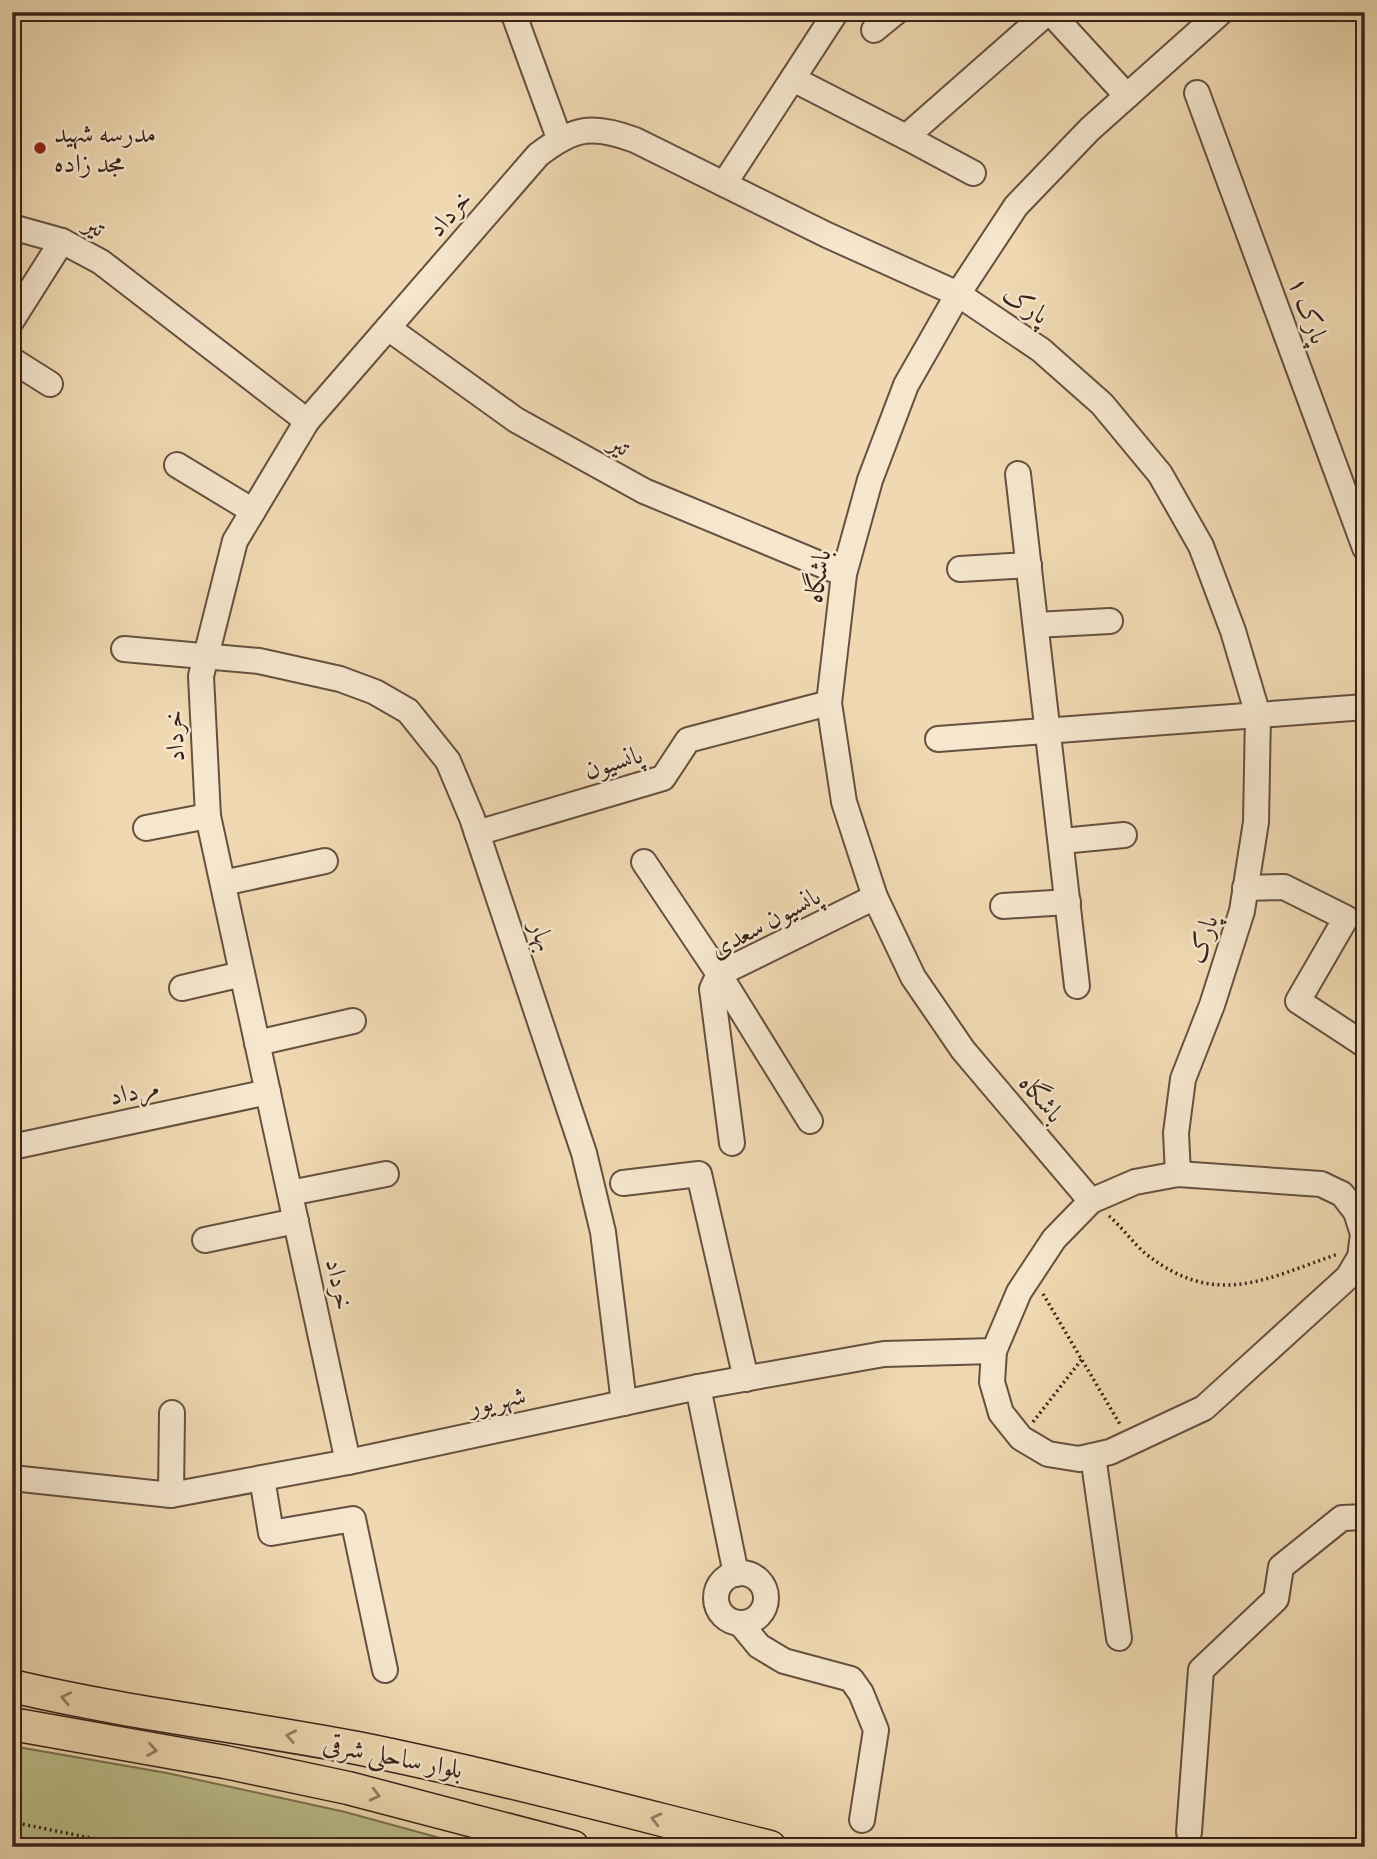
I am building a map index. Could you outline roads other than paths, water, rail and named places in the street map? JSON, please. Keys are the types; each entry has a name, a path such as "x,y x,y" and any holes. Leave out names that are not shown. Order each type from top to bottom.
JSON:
{"main road":[{"name":"بلوار ساحلی شرقی","path":"12,1686 98,1704 232,1725 486,1775 770,1847"},
{"name":"بلوار ساحلی شرقی","path":"12,1724 225,1762 348,1788 573,1847"}],"street":[{"path":"513,12 559,138"},
{"path":"724,184 836,12"},
{"path":"874,30 896,12"},
{"path":"906,137 1049,12 1127,96"},
{"name":"باشگاه","path":"1091,1201 963,1050 914,977 875,897 844,802 829,702 844,574 870,480 906,385 958,294 1016,206 1090,129 1221,12"},
{"path":"793,79 974,173"},
{"name":"پارک ۱","path":"1197,93 1365,548"},
{"name":"خرداد","path":"348,1462 208,816 201,676 235,541 307,421 538,155 559,138 584,130"},
{"name":"پارک","path":"584,130 610,131 635,140 827,235 958,294 1041,351 1102,404 1160,474 1201,546 1233,631 1258,715 1256,822 1242,911 1216,993 1183,1079 1176,1133 1178,1174"},
{"name":"تیر","path":"12,227 62,241 101,262 307,421"},
{"path":"12,320 62,241"},
{"name":"تیر","path":"388,328 516,420 644,491 844,574"},
{"path":"12,360 50,384"},
{"path":"177,465 253,511"},
{"path":"1018,474 1077,986"},
{"path":"960,569 1029,565"},
{"path":"1037,625 1110,621"},
{"name":"بهار","path":"124,649 259,661 340,678 375,692 408,711 448,761 477,833 584,1153 603,1232 624,1403"},
{"name":"پانسیون","path":"477,833 663,778 688,740 829,702"},
{"path":"938,740 1365,707"},
{"path":"146,828 208,816"},
{"path":"1062,841 1124,835"},
{"path":"223,883 325,860"},
{"path":"644,862 719,974 810,1121"},
{"path":"1245,888 1284,887 1356,911 1298,1000 1365,1045"},
{"name":"پانسیون سعدی","path":"732,1143 712,989 719,974 875,897"},
{"path":"1003,906 1068,902"},
{"path":"182,989 242,974"},
{"path":"257,1043 353,1021"},
{"name":"مرداد","path":"12,1147 268,1092"},
{"path":"290,1193 386,1174"},
{"path":"623,1183 699,1174 746,1379"},
{"path":"1321,1184 1342,1194 1356,1212 1363,1234 1358,1263 1204,1408 1110,1452 1079,1459 1048,1454 1021,1438 1001,1413 992,1382 994,1351 1019,1292 1054,1239 1091,1201 1135,1182 1178,1174 1321,1184 1365,1189"},
{"path":"205,1240 296,1222"},
{"name":"شهریور","path":"12,1478 171,1495 348,1462 698,1387 884,1354 994,1351"},
{"path":"698,1387 736,1574"},
{"path":"171,1495 172,1413"},
{"path":"1093,1456 1119,1638"},
{"path":"262,1478 271,1533 354,1519 385,1670"},
{"path":"1189,1832 1200,1670 1276,1599 1280,1567 1342,1518 1365,1517"},
{"path":"736,1574 744,1574 759,1581 766,1596 762,1612 749,1622 740,1623 726,1618 721,1612 717,1597 723,1582 736,1574"},
{"path":"740,1623 759,1646 783,1661 851,1679 861,1693 876,1730 862,1820"}],"place":[{"name":"مدرسه شهید مجد زاده","path":"40,148"}]}
